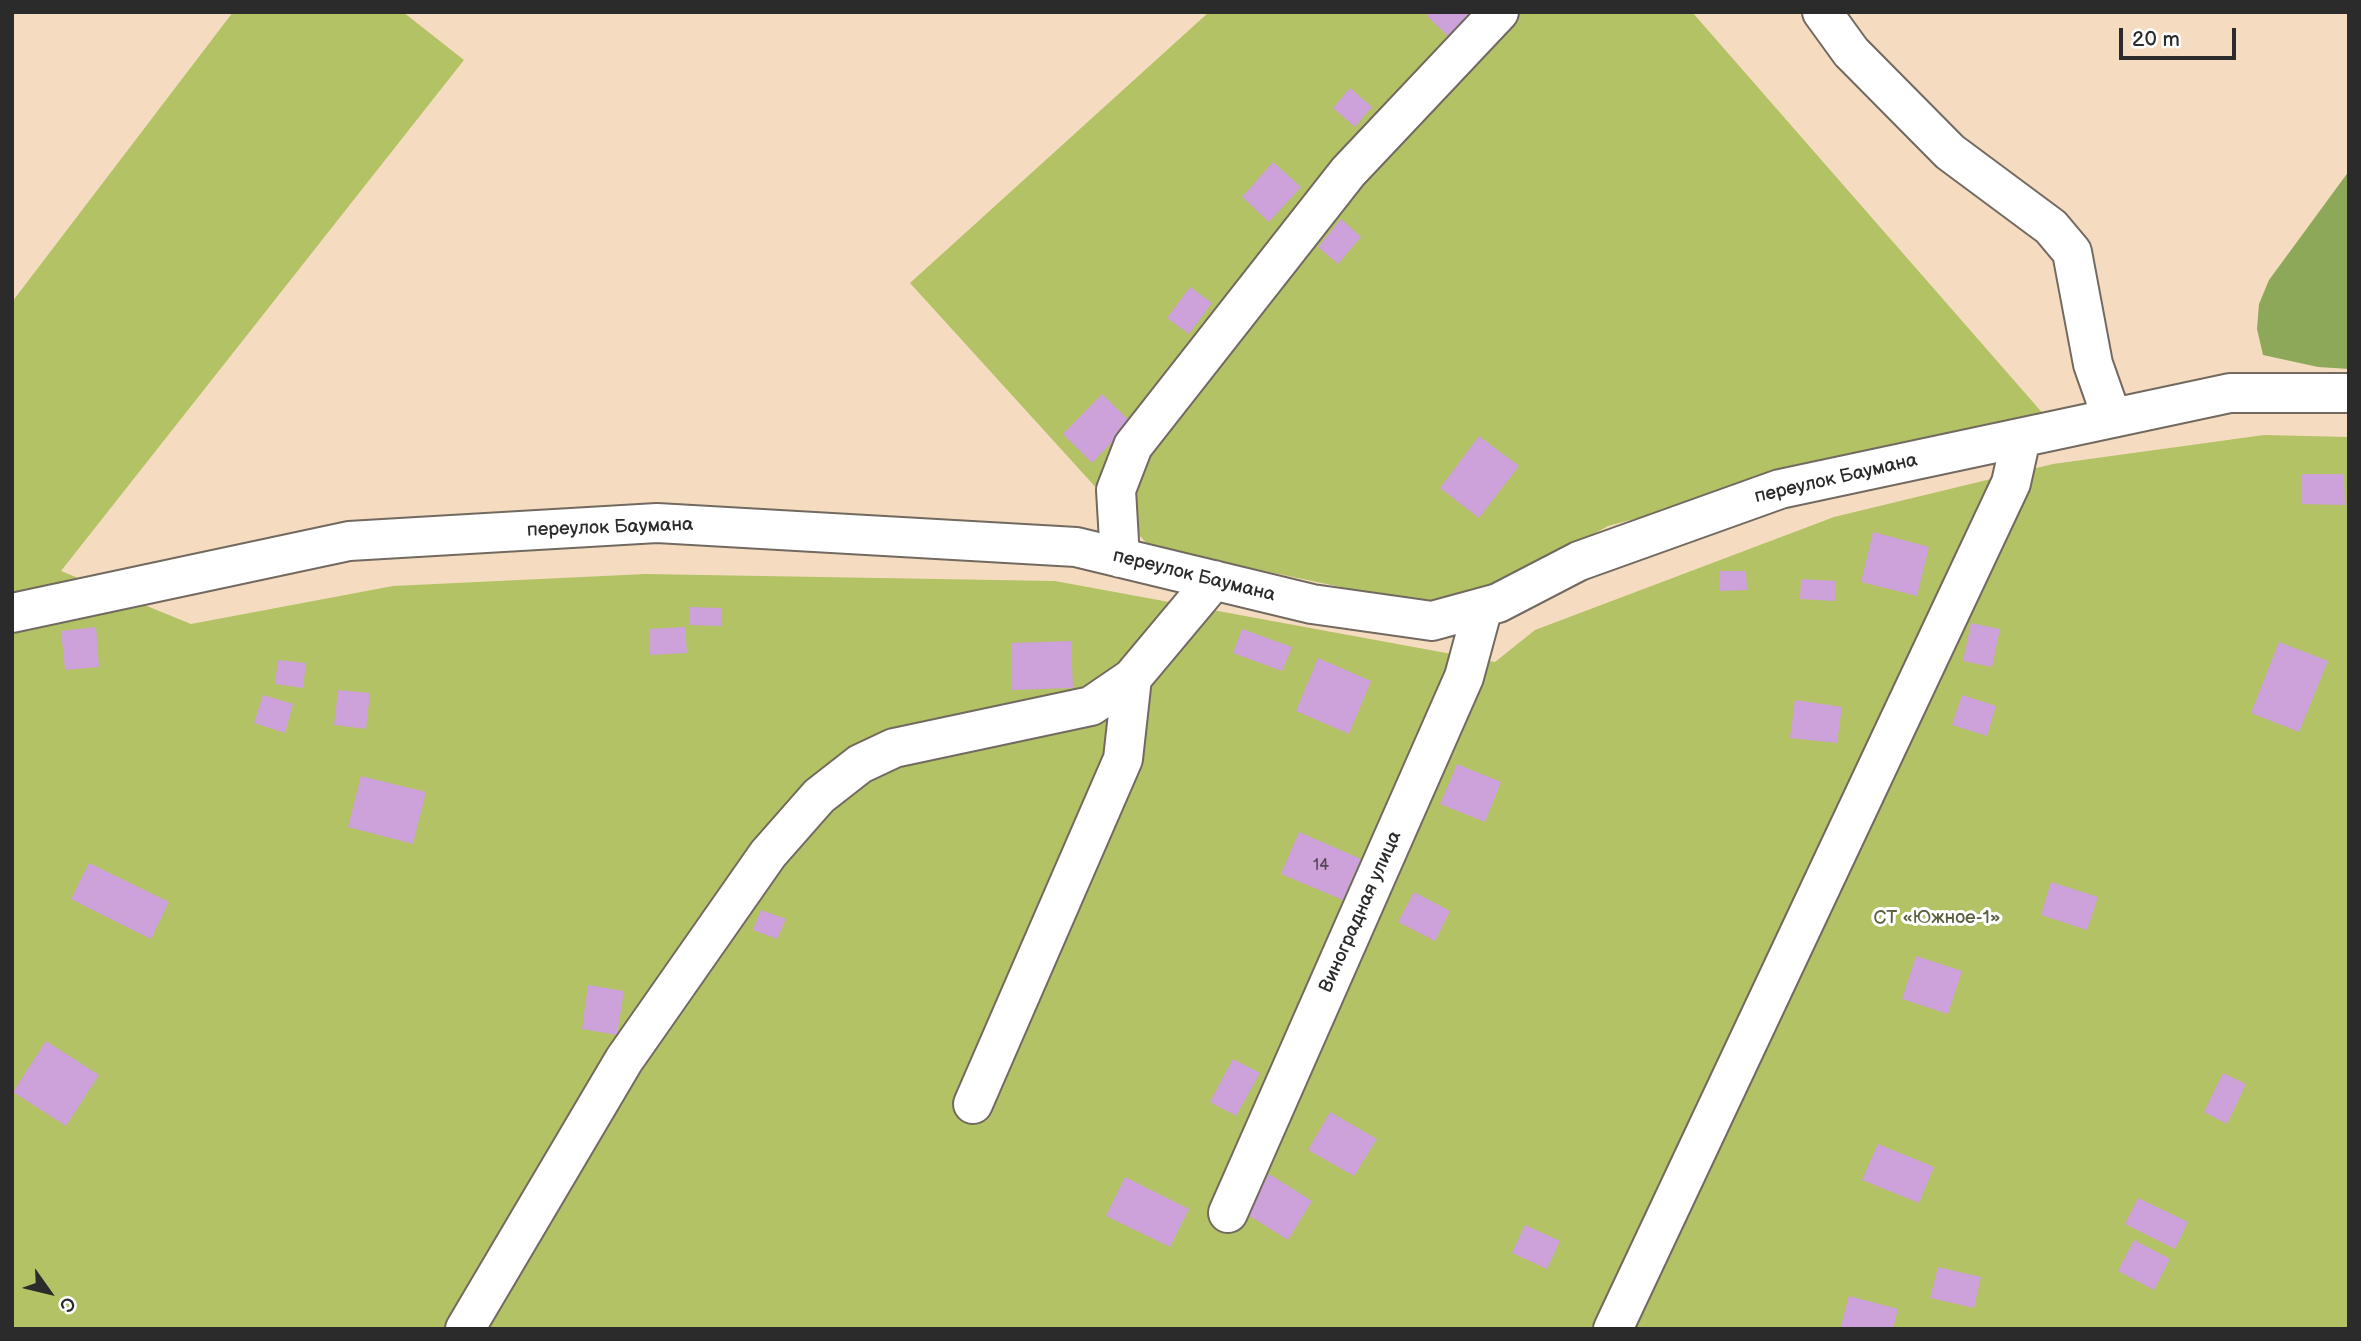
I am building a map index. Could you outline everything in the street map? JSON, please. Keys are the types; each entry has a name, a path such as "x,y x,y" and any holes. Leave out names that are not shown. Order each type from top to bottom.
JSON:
{"street":[{"path":"1120,558 1116,491 1133,446 1348,172 1499,12"},
{"path":"1822,12 1852,52 1950,152 2052,227 2072,252 2094,364 2112,418"},
{"name":"переулок Баумана","path":"12,612 349,541 657,523 1076,547 1312,604 1432,621 1498,603 1579,561 1780,489 2230,393 2349,393"},
{"path":"1613,1329 2011,483 2021,438"},
{"path":"465,1329 624,1060 768,854 819,796 860,764 894,748 1091,706 1132,678 1214,580"},
{"name":"Виноградная улица","path":"1228,1213 1464,677 1483,607"},
{"path":"973,1104 1123,758 1132,678"}],"green space":[{"name":"СТ «Южное-1»","path":"233,12 403,12 464,60 61,571 191,624 393,586 645,574 1055,581 1495,662 1535,630 1834,517 2053,464 2264,435 2349,437 2349,1329 12,1329 12,302"},
{"path":"1209,12 1692,12 2046,417 1832,466 1608,526 1493,590 1417,603 1150,547 910,283"},
{"path":"2349,171 2349,369 2318,367 2263,355 2257,329 2259,304 2269,280"}],"building":[{"path":"1431,12 1480,12 1452,40 1427,16"},
{"path":"1350,88 1372,107 1355,127 1333,108"},
{"path":"1273,162 1301,187 1269,222 1242,197"},
{"path":"1341,219 1361,237 1338,264 1318,247"},
{"path":"1190,287 1212,303 1189,334 1167,318"},
{"path":"1102,394 1131,422 1092,463 1063,434"},
{"path":"1479,436 1519,466 1479,518 1440,488"},
{"path":"2301,474 2344,474 2345,505 2301,504"},
{"path":"1873,532 1929,547 1917,596 1861,582"},
{"path":"1719,571 1746,571 1747,590 1719,591"},
{"path":"1801,579 1836,581 1835,601 1800,599"},
{"path":"690,607 722,608 721,626 690,625"},
{"path":"1971,623 2000,629 1992,667 1963,661"},
{"path":"96,627 99,667 65,670 61,631"},
{"path":"685,627 687,653 650,655 649,629"},
{"path":"1242,629 1292,647 1282,671 1233,653"},
{"path":"1071,641 1073,688 1012,690 1011,643"},
{"path":"2279,642 2328,661 2299,732 2251,713"},
{"path":"1318,658 1371,681 1349,734 1296,711"},
{"path":"278,660 306,663 303,688 275,684"},
{"path":"338,690 370,693 366,729 334,725"},
{"path":"263,695 293,704 285,733 254,723"},
{"path":"1962,695 1996,706 1987,736 1952,725"},
{"path":"1795,700 1842,707 1837,743 1790,738"},
{"path":"1457,764 1501,782 1485,822 1440,804"},
{"path":"361,776 426,792 413,844 348,827"},
{"path":"1299,832 1361,859 1343,900 1281,874"},
{"path":"89,863 169,902 151,939 71,899"},
{"path":"2051,882 2098,897 2087,930 2041,915"},
{"path":"1414,892 1450,911 1435,941 1398,922"},
{"path":"761,910 786,919 777,939 753,930"},
{"path":"1916,956 1962,971 1948,1014 1902,999"},
{"path":"588,985 624,991 617,1035 582,1029"},
{"path":"46,1041 99,1075 66,1126 13,1092"},
{"path":"1233,1059 1260,1073 1236,1116 1210,1102"},
{"path":"2223,1073 2246,1084 2227,1124 2204,1112"},
{"path":"1330,1112 1377,1139 1354,1176 1308,1150"},
{"path":"1878,1144 1934,1167 1919,1203 1862,1180"},
{"path":"1269,1174 1312,1201 1288,1240 1245,1213"},
{"path":"1125,1177 1189,1209 1170,1247 1106,1216"},
{"path":"2138,1198 2188,1222 2175,1249 2125,1224"},
{"path":"1525,1225 1560,1241 1547,1269 1512,1253"},
{"path":"2134,1240 2170,1259 2154,1290 2118,1271"},
{"path":"1938,1267 1981,1277 1974,1308 1930,1298"},
{"path":"1849,1296 1898,1309 1893,1329 1840,1329"}]}
